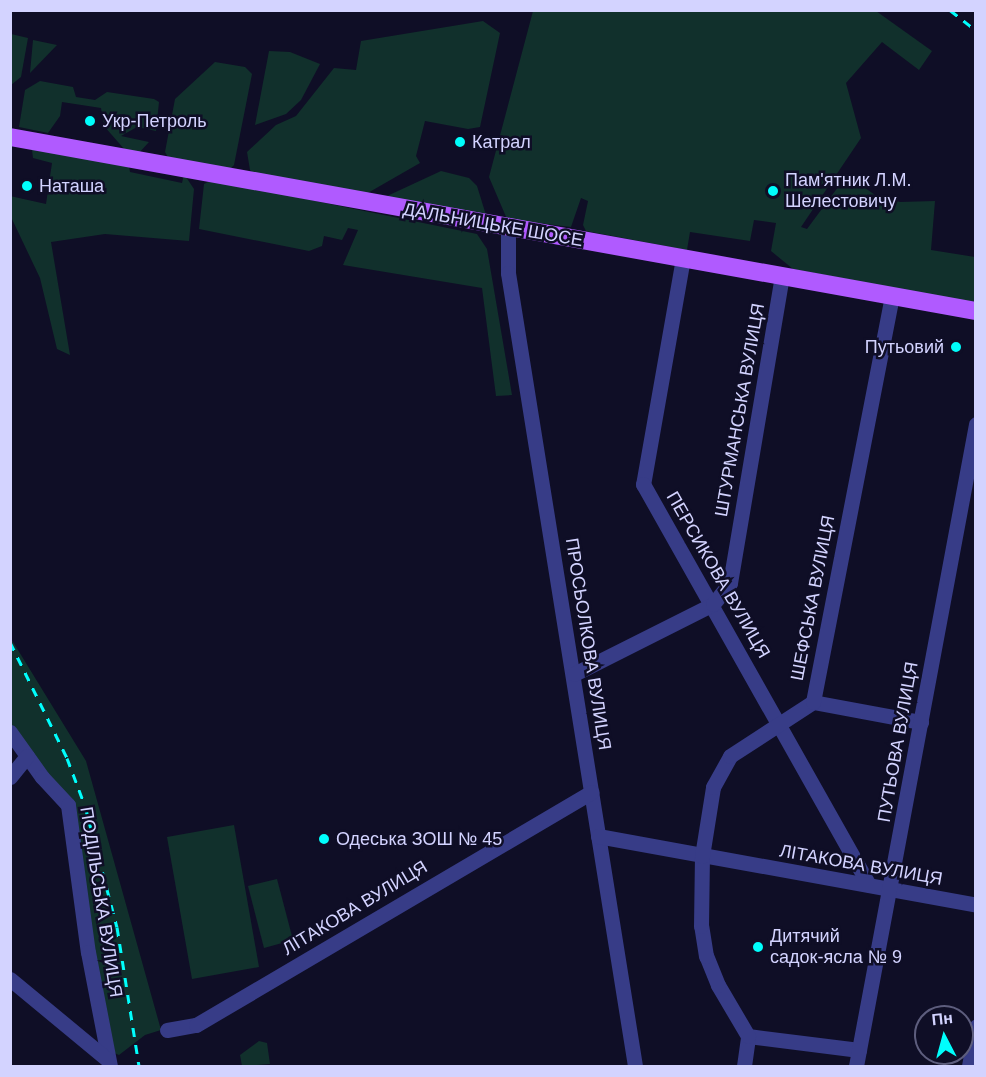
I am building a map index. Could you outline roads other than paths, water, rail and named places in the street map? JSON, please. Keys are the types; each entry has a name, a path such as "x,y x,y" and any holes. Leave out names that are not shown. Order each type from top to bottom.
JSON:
{"main road":[{"name":"ДАЛЬНИЦЬКЕ ШОСЕ","path":"10,137 975,311"}],"street":[{"name":"ПРОСЬОЛКОВА ВУЛИЦЯ","path":"508,228 508,273 635,1066"},
{"name":"ПЕРСИКОВА ВУЛИЦЯ","path":"683,258 643,484 779,721 869,885"},
{"name":"ШТУРМАНСЬКА ВУЛИЦЯ","path":"574,674 713,604 730,583 782,276"},
{"name":"ШЕФСЬКА ВУЛИЦЯ","path":"748,1036 706,956 701,926 702,856 713,787 730,756 779,721 813,702 892,296"},
{"name":"ПУТЬОВА ВУЛИЦЯ","path":"856,1066 891,891 975,424"},
{"path":"813,702 921,722"},
{"name":"ПОДІЛЬСЬКА ВУЛИЦЯ","path":"10,732 68,805 88,952 109,1063"},
{"path":"10,777 27,756"},
{"name":"ЛІТАКОВА ВУЛИЦЯ","path":"167,1030 196,1025 591,792"},
{"name":"ЛІТАКОВА ВУЛИЦЯ","path":"598,836 975,905"},
{"path":"10,979 109,1063"},
{"path":"969,1066 975,1027"},
{"path":"744,1066 748,1036 859,1050"}],"railway":[{"path":"950,10 976,30"},
{"path":"10,642 67,758 85,806 117,927 139,1066"}],"place":[{"name":"Укр-Петроль","path":"90,121"},
{"name":"Катрал","path":"460,142"},
{"name":"Наташа","path":"27,186"},
{"name":"Пам'ятник Л.М. Шелестовичу","path":"773,191"},
{"name":"Путьовий","path":"956,347"},
{"name":"Одеська ЗОШ № 45","path":"324,839"},
{"name":"Дитячий садок-ясла № 9","path":"758,947"}]}
